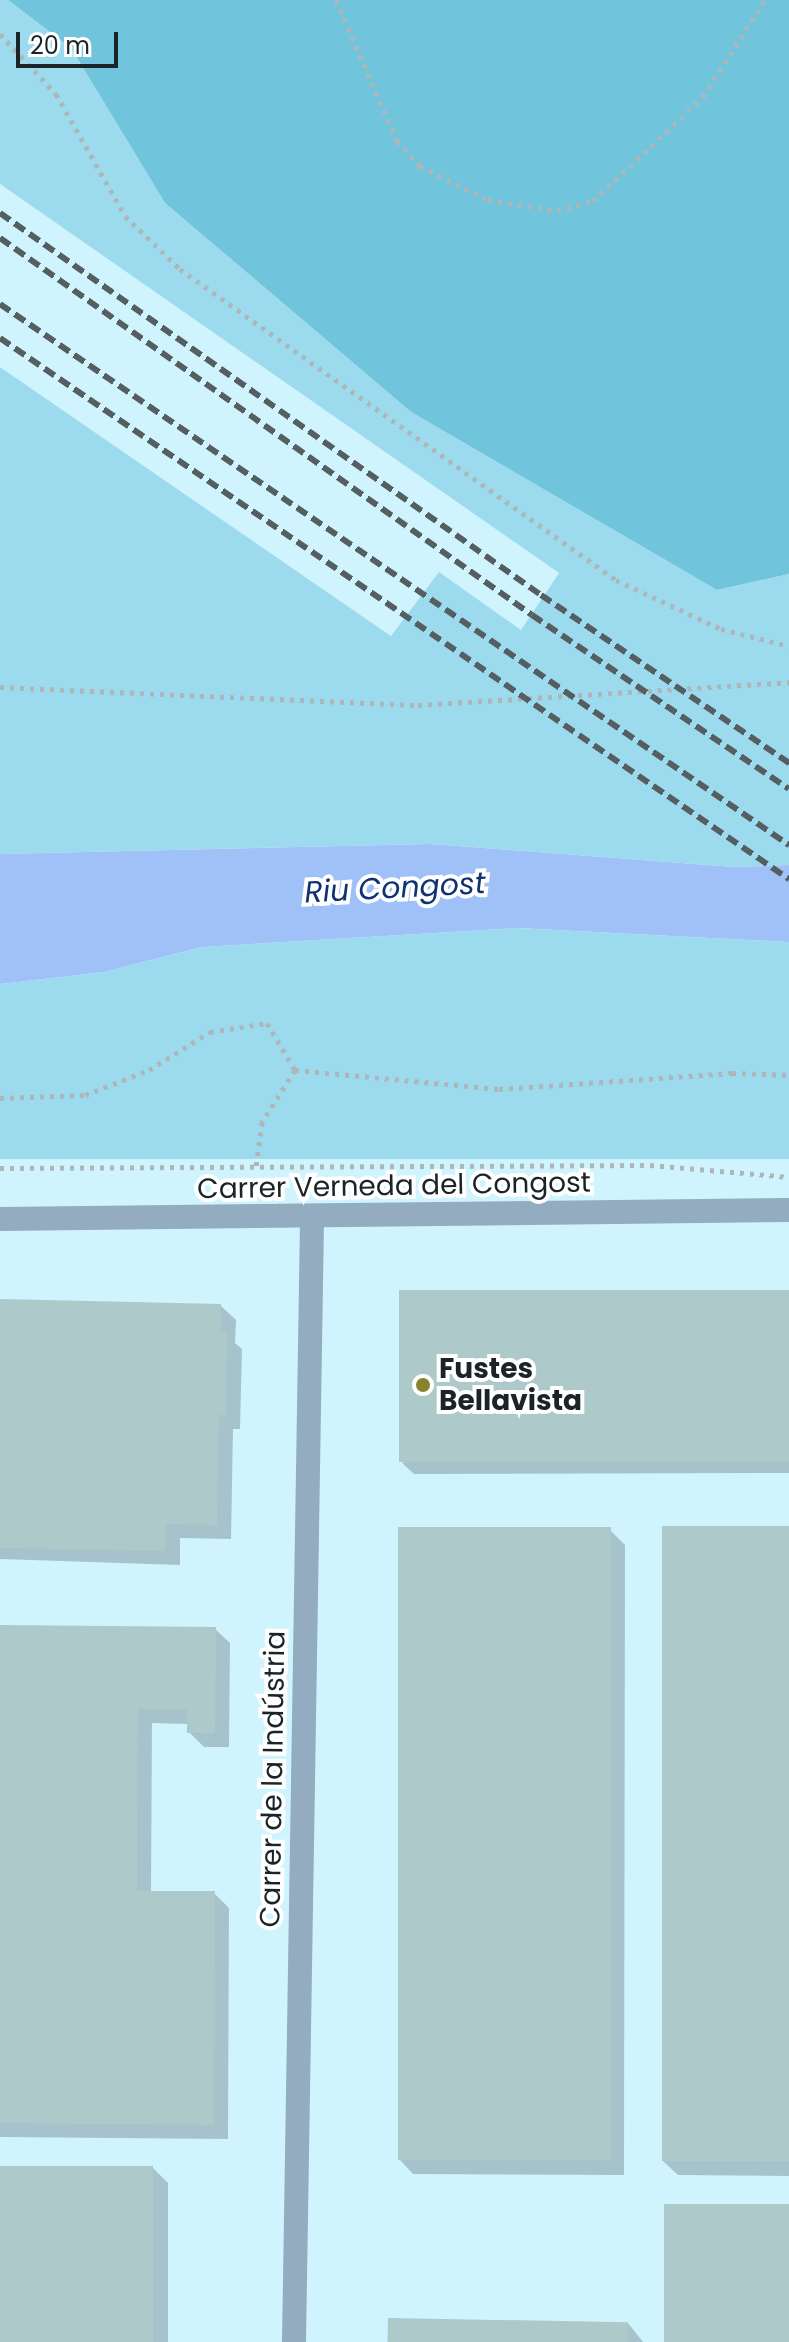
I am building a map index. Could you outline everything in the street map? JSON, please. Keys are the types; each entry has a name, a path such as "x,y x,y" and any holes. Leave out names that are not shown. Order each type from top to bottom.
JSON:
{"street":[{"name":"Carrer Verneda del Congost","path":"0,1219 789,1210"},
{"name":"Carrer de la Indústria","path":"294,2342 312,1217"}],"path":[{"path":"336,0 397,141 420,166 488,200 557,211 593,201 703,97 765,0"},
{"path":"0,34 56,94 125,216 180,269 616,580 721,629 789,646"},
{"path":"0,687 418,705 789,682"},
{"path":"0,1098 85,1095 149,1070 210,1032 267,1023 295,1070"},
{"path":"295,1070 499,1089 732,1073 789,1075"},
{"path":"256,1167 262,1122 295,1070"},
{"path":"0,1168 650,1165 789,1177"}],"shaded area":[{"path":"0,0 8,0 71,48 165,203 411,412 717,590 789,574 789,865 734,867 431,844 0,854 0,367 391,636 439,572 521,630 559,573 0,184"},
{"path":"8,0 789,0 789,574 717,590 411,412 165,203 71,48"},
{"path":"0,184 559,573 521,631 391,636 0,367"},
{"path":"517,928 789,942 789,1159 0,1159 0,984 104,972 202,947"},
{"path":"0,1159 789,1159 789,2342 0,2342"}],"water":[{"name":"Riu Congost","path":"431,844 734,867 789,865 789,942 517,928 202,947 104,972 0,984 0,854"}],"building":[{"path":"399,1290 789,1290 789,1462 399,1462"},
{"path":"0,1299 221,1304 221,1332 227,1332 226,1415 219,1415 217,1525 166,1524 165,1551 0,1548"},
{"path":"662,1526 789,1526 789,2161 662,2161"},
{"path":"398,1527 611,1527 611,2160 398,2160"},
{"path":"0,1625 216,1627 215,1733 187,1733 187,1710 138,1709 137,1891 215,1891 214,2125 0,2123"},
{"path":"0,2166 153,2166 153,2342 0,2342"},
{"path":"664,2204 789,2204 789,2342 664,2342"},
{"path":"388,2318 628,2322 628,2342 388,2342"}],"railway":[{"path":"0,213 541,595 789,763"},
{"path":"0,238 532,615 789,789"},
{"path":"0,304 789,845"},
{"path":"0,338 789,879"}],"place":[{"name":"Fustes Bellavista","path":"423,1385"}]}
